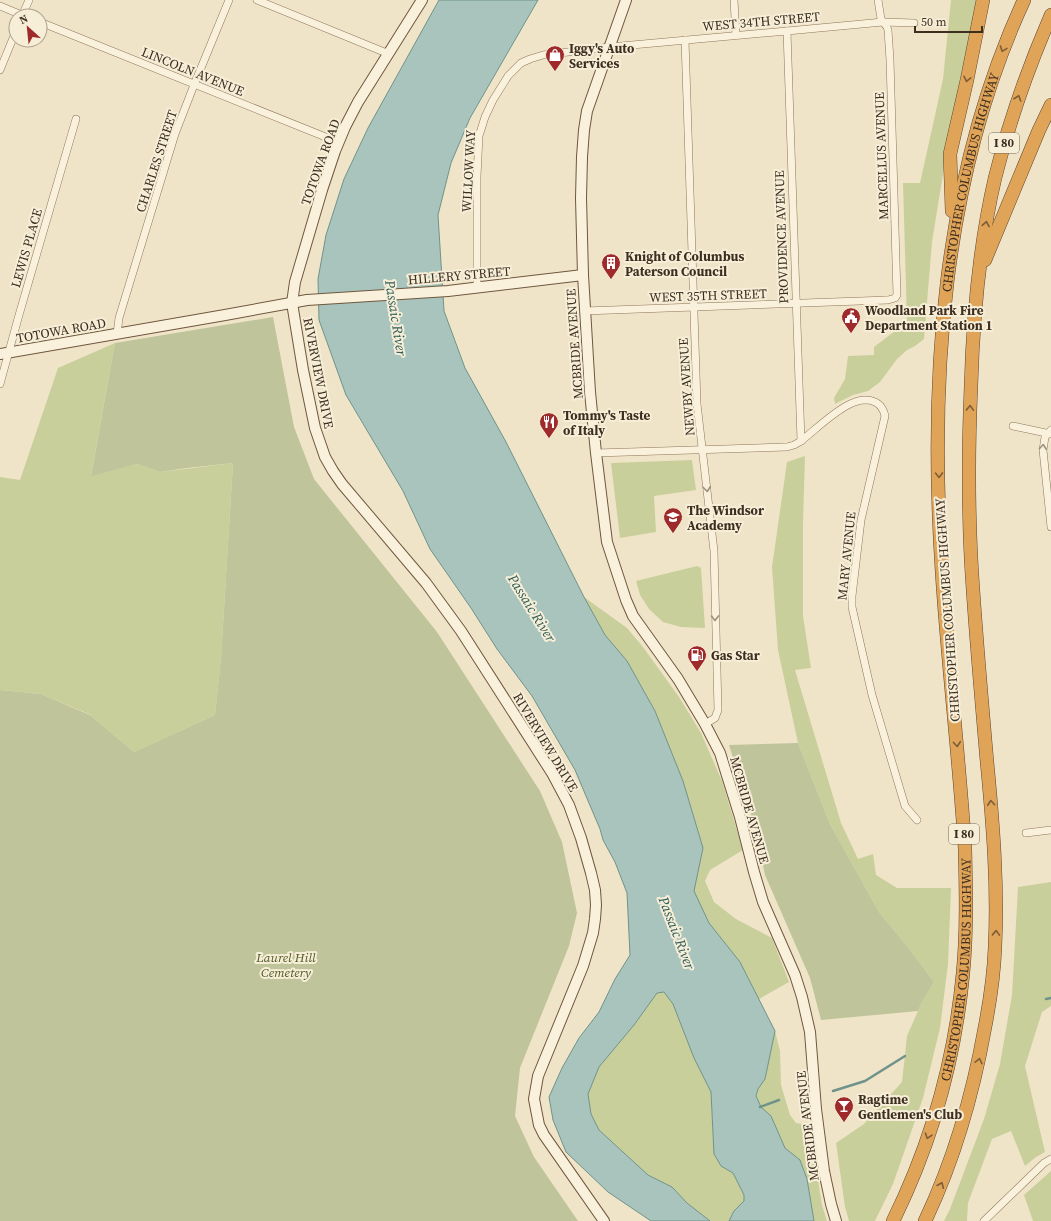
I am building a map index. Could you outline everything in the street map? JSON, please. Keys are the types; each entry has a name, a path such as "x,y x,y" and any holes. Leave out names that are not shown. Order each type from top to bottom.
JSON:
{"highway":[{"path":"953,236 950,154 983,0"},
{"name":"CHRISTOPHER COLUMBUS HIGHWAY","path":"892,1221 922,1154 940,1095 960,1004 966,942 965,848 942,572 939,474 939,405 947,279 962,189 978,122 1006,42 1024,0"},
{"name":"CHRISTOPHER COLUMBUS HIGHWAY","path":"925,1221 943,1180 965,1117 981,1051 993,982 995,950 996,919 994,852 973,590 970,516 970,408 978,276 988,212 1012,116 1026,75 1051,15"},
{"path":"978,276 1039,130 1051,105"}],"main road":[{"name":"TOTOWA ROAD","path":"292,303 295,282 322,190 338,142 358,102 422,0"},
{"name":"MCBRIDE AVENUE","path":"626,0 587,111 584,130 581,198 582,275 590,392 607,542 626,600 633,616 678,679 705,724 720,753 764,902 796,975 810,1032 816,1109 824,1171 836,1221"},
{"name":"HILLERY STREET","path":"311,300 448,291 582,275"},
{"name":"TOTOWA ROAD","path":"4,353 311,300"},
{"name":"RIVERVIEW DRIVE","path":"292,303 312,416 320,444 333,472 426,583 461,632 552,773 569,805 581,838 595,890 596,905 593,934 583,966 538,1076 534,1099 538,1119 544,1135 604,1221"}],"street":[{"name":"CHARLES STREET","path":"117,334 119,318 173,142 194,85 229,0"},
{"path":"258,0 389,54"},
{"path":"734,0 736,35"},
{"name":"MARCELLUS AVENUE","path":"878,0 881,19 888,30 890,60 896,295 893,299 880,301"},
{"name":"WEST 34TH STREET","path":"610,47 883,22 914,24"},
{"name":"LINCOLN AVENUE","path":"48,25 338,142"},
{"name":"PROVIDENCE AVENUE","path":"787,31 795,304 801,441"},
{"name":"NEWBY AVENUE","path":"685,40 697,404 714,551 718,710 715,718 705,724"},
{"name":"WILLOW WAY","path":"477,288 477,176 480,136 485,117 493,100 513,70 530,59 544,55 610,47"},
{"path":"0,70 9,48"},
{"name":"LEWIS PLACE","path":"0,384 4,353 18,315 76,119"},
{"name":"WEST 35TH STREET","path":"584,310 880,301"},
{"name":"MARY AVENUE","path":"801,441 848,405 864,400 872,400 884,409 885,416 861,520 852,607 872,695 900,790 905,806 917,820"},
{"path":"1013,426 1050,432 1044,440 1043,450 1051,527"},
{"path":"596,453 782,448 794,445 801,441"},
{"path":"1026,833 1051,830"},
{"path":"984,1221 1044,1163 1051,1159"}],"green space":[{"path":"951,0 977,0 949,137 932,242 924,339 907,350 897,359 880,382 868,391 853,395 835,404 834,398 845,379 848,356 874,355 874,347 907,322 903,183 920,183 943,79"},
{"name":"Laurel Hill Cemetery","path":"273,317 294,427 314,479 437,632 540,791 562,842 577,913 569,946 520,1068 515,1116 534,1157 578,1221 0,1221 0,690 41,694 90,715 134,752 215,715 221,658 233,463 160,472 137,464 91,476 115,343"},
{"path":"115,343 91,475 137,464 160,472 233,463 221,658 215,715 134,752 89,714 41,694 0,690 0,477 20,480 58,368"},
{"path":"805,456 803,616 811,668 795,670 841,823 858,859 873,854 876,875 897,888 951,888 948,964 940,1028 923,1098 893,1184 875,1221 849,1221 845,1207 836,1143 864,1124 902,1082 907,1036 922,1002 934,982 879,912 830,824 798,743 778,650 772,567 787,462"},
{"path":"692,460 696,490 654,496 656,532 620,538 611,463"},
{"path":"697,566 701,568 705,628 681,627 663,622 649,609 640,595 636,581"},
{"path":"584,597 627,628 643,647 679,697 701,733 722,781 743,850 710,870 705,881 714,902 736,919 772,938 789,982 759,999 740,962 709,923 694,891 703,848 683,781 655,711 627,661 605,635"},
{"path":"798,743 830,824 879,912 934,982 918,1011 821,1020 810,978 765,875 754,824 729,745"},
{"path":"1051,882 1051,1006 1042,1012 1025,1066 1045,1152 1025,1166 1011,1131 992,1139 968,1203 967,1221 944,1221 950,1209 984,1119 1000,1064 1012,995 1018,887"},
{"path":"664,992 673,1004 694,1058 711,1092 712,1118 721,1166 733,1173 744,1195 744,1201 734,1211 729,1221 710,1221 687,1203 672,1187 648,1175 599,1130 591,1114 588,1094 599,1067 634,1025 657,993"},
{"path":"775,1031 780,1051 781,1085 790,1115 796,1123 809,1125 822,1205 827,1221 814,1221 807,1179 800,1160 785,1148 771,1116 760,1107 756,1096 758,1089 765,1079"},
{"path":"1051,1171 1051,1221 1033,1221 1024,1195"}],"water":[{"name":"Passaic River","path":"439,0 538,0 470,118 451,163 438,215 444,311 465,368 506,442 584,597 605,635 627,661 655,711 683,781 703,848 694,891 709,923 740,962 775,1031 765,1079 758,1089 756,1096 761,1107 771,1116 785,1148 800,1160 807,1179 814,1221 729,1221 734,1211 744,1201 744,1195 733,1173 721,1166 714,1154 711,1092 694,1058 673,1004 664,992 657,993 634,1025 599,1067 588,1094 591,1114 599,1130 648,1175 672,1187 687,1203 710,1221 651,1221 608,1192 566,1152 553,1120 549,1097 562,1068 579,1038 599,1012 615,979 630,955 627,893 615,862 603,840 600,829 575,770 532,696 497,649 471,608 430,549 403,491 346,395 319,320 318,279 326,235 344,179 368,128"}],"waterway":[{"path":"1046,999 1051,998"},
{"path":"833,1091 865,1081 905,1056"},
{"path":"760,1107 779,1100"}],"place":[{"name":"Iggy's Auto Services","path":"555,72"},
{"name":"Knight of Columbus Paterson Council","path":"611,280"},
{"name":"Woodland Park Fire Department Station 1","path":"851,334"},
{"name":"Tommy's Taste of Italy","path":"549,439"},
{"name":"The Windsor Academy","path":"673,534"},
{"name":"Gas Star","path":"697,672"},
{"name":"Ragtime Gentlemen's Club","path":"844,1123"}]}
